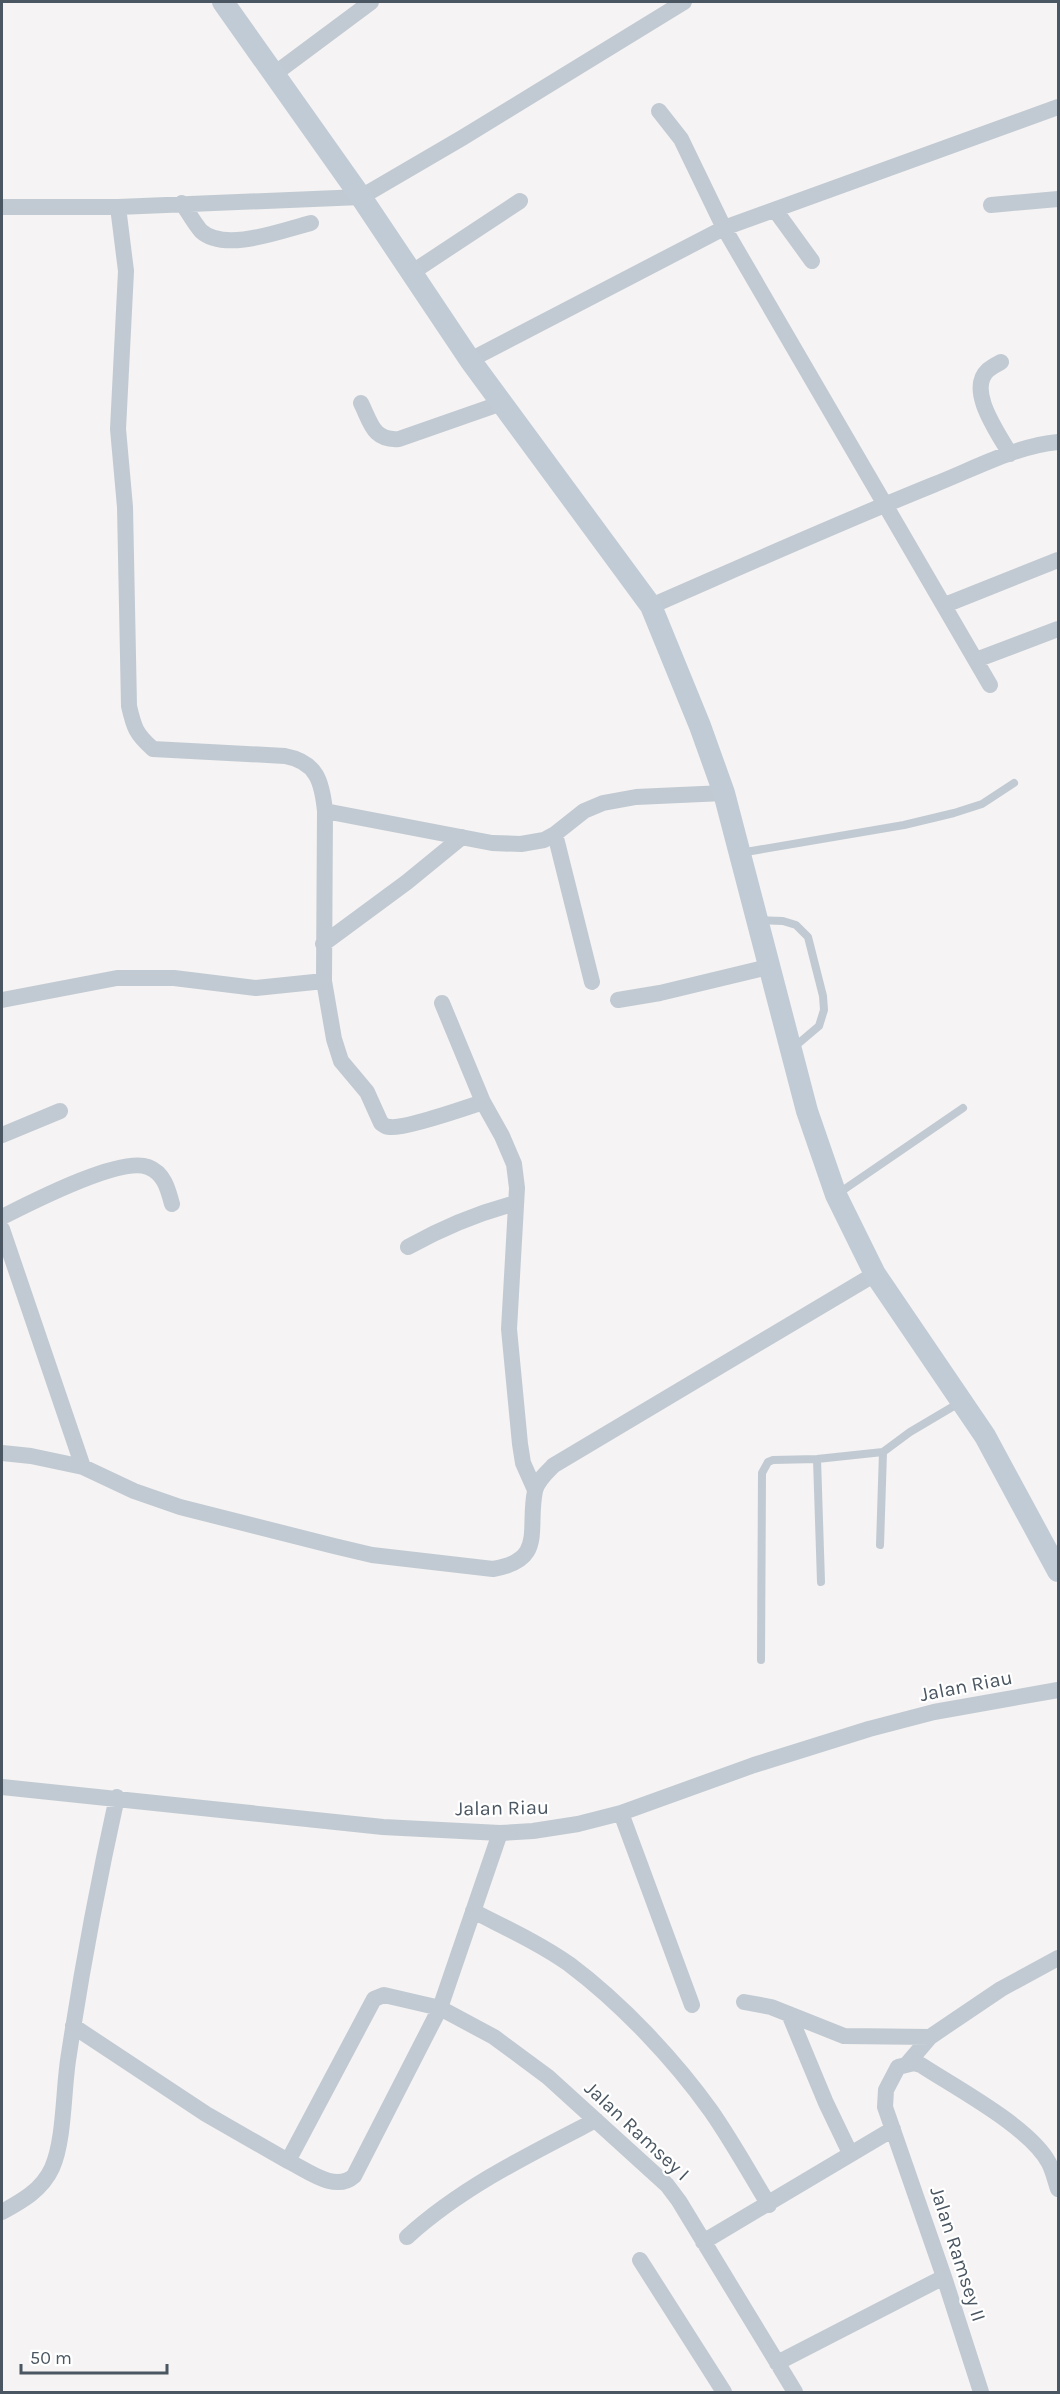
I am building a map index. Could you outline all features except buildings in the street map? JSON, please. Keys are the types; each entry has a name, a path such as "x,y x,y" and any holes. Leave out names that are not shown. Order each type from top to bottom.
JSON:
{"main road":[{"path":"223,2 361,197 470,360 651,606 700,726 724,793 807,1111 836,1195 875,1274 985,1436 1059,1571"}],"street":[{"path":"273,75 372,2"},
{"path":"2,207 118,207 361,197 684,2"},
{"path":"470,360 724,228 1059,107"},
{"path":"659,111 681,139 724,228 990,685"},
{"path":"991,205 1059,199"},
{"path":"411,273 520,201"},
{"path":"182,203 202,231 220,240 237,241 311,223"},
{"path":"118,207 126,271 118,429 125,507 129,706 134,727 139,737 153,749 285,756 304,762 311,768 318,780 325,811 324,981 337,1052 345,1067 367,1092 383,1125 396,1127 483,1102"},
{"path":"775,210 813,261"},
{"path":"1001,362 987,371 981,384 981,398 1010,454"},
{"path":"361,403 378,435 388,440 399,439 502,403"},
{"path":"651,606 885,504 1038,444 1059,442"},
{"path":"945,605 1059,560"},
{"path":"976,660 1059,629"},
{"path":"325,811 506,844 544,840 584,811 603,802 636,797 724,793"},
{"path":"555,834 592,982"},
{"path":"323,944 407,882 462,837"},
{"path":"618,1000 660,993 768,967"},
{"path":"2,1000 117,978 174,978 256,988 324,981"},
{"path":"442,1003 483,1102 512,1154 516,1180 516,1203 509,1329 523,1463 535,1490"},
{"path":"2,1135 60,1111"},
{"path":"2,1217 62,1188 130,1165 150,1167 161,1176 172,1204"},
{"path":"408,1247 455,1224 487,1211 516,1203"},
{"path":"2,1229 83,1467"},
{"path":"2,1453 31,1456 83,1467 134,1491 180,1507 325,1544 372,1555 494,1569 517,1563 525,1555 532,1536 535,1490 543,1475 565,1458 875,1274"},
{"name":"Jalan Riau","path":"2,1787 117,1797 383,1827 500,1833 557,1828 621,1813 754,1765 869,1728 934,1712 1059,1690"},
{"path":"2,2212 28,2197 46,2178 53,2166 87,1935 117,1797"},
{"path":"621,1813 692,2005"},
{"path":"73,2026 206,2114 288,2161 334,2184 343,2183 354,2176 440,2008 500,1833"},
{"path":"473,1911 538,1944 567,1963 592,1982 646,2034 691,2084 712,2112 769,2205"},
{"name":"Jalan Ramsey II","path":"981,2392 885,2107 886,2090 898,2067 907,2064 930,2037 1001,1989 1059,1958"},
{"name":"Jalan Ramsey I","path":"288,2161 374,1999 384,1995 440,2008 494,2037 548,2078 667,2185 795,2392"},
{"path":"744,2002 771,2007 844,2036 930,2037"},
{"path":"789,2014 826,2103 850,2153"},
{"path":"907,2064 921,2065 981,2104 1033,2142 1048,2162 1059,2189"},
{"path":"407,2237 455,2198 596,2120"},
{"path":"703,2242 769,2205 850,2153 893,2129"},
{"path":"640,2260 724,2392"},
{"path":"777,2363 944,2277"}],"lane":[{"path":"740,854 904,825 954,813 982,804 1014,783"},
{"path":"757,920 783,921 796,925 808,937 813,955 823,996 824,1011 819,1026 792,1050"},
{"path":"836,1195 963,1108"},
{"path":"760,1660 763,1469 768,1462 817,1460 883,1452 910,1432 962,1401"},
{"path":"880,1545 883,1452"},
{"path":"817,1460 821,1582"}]}
